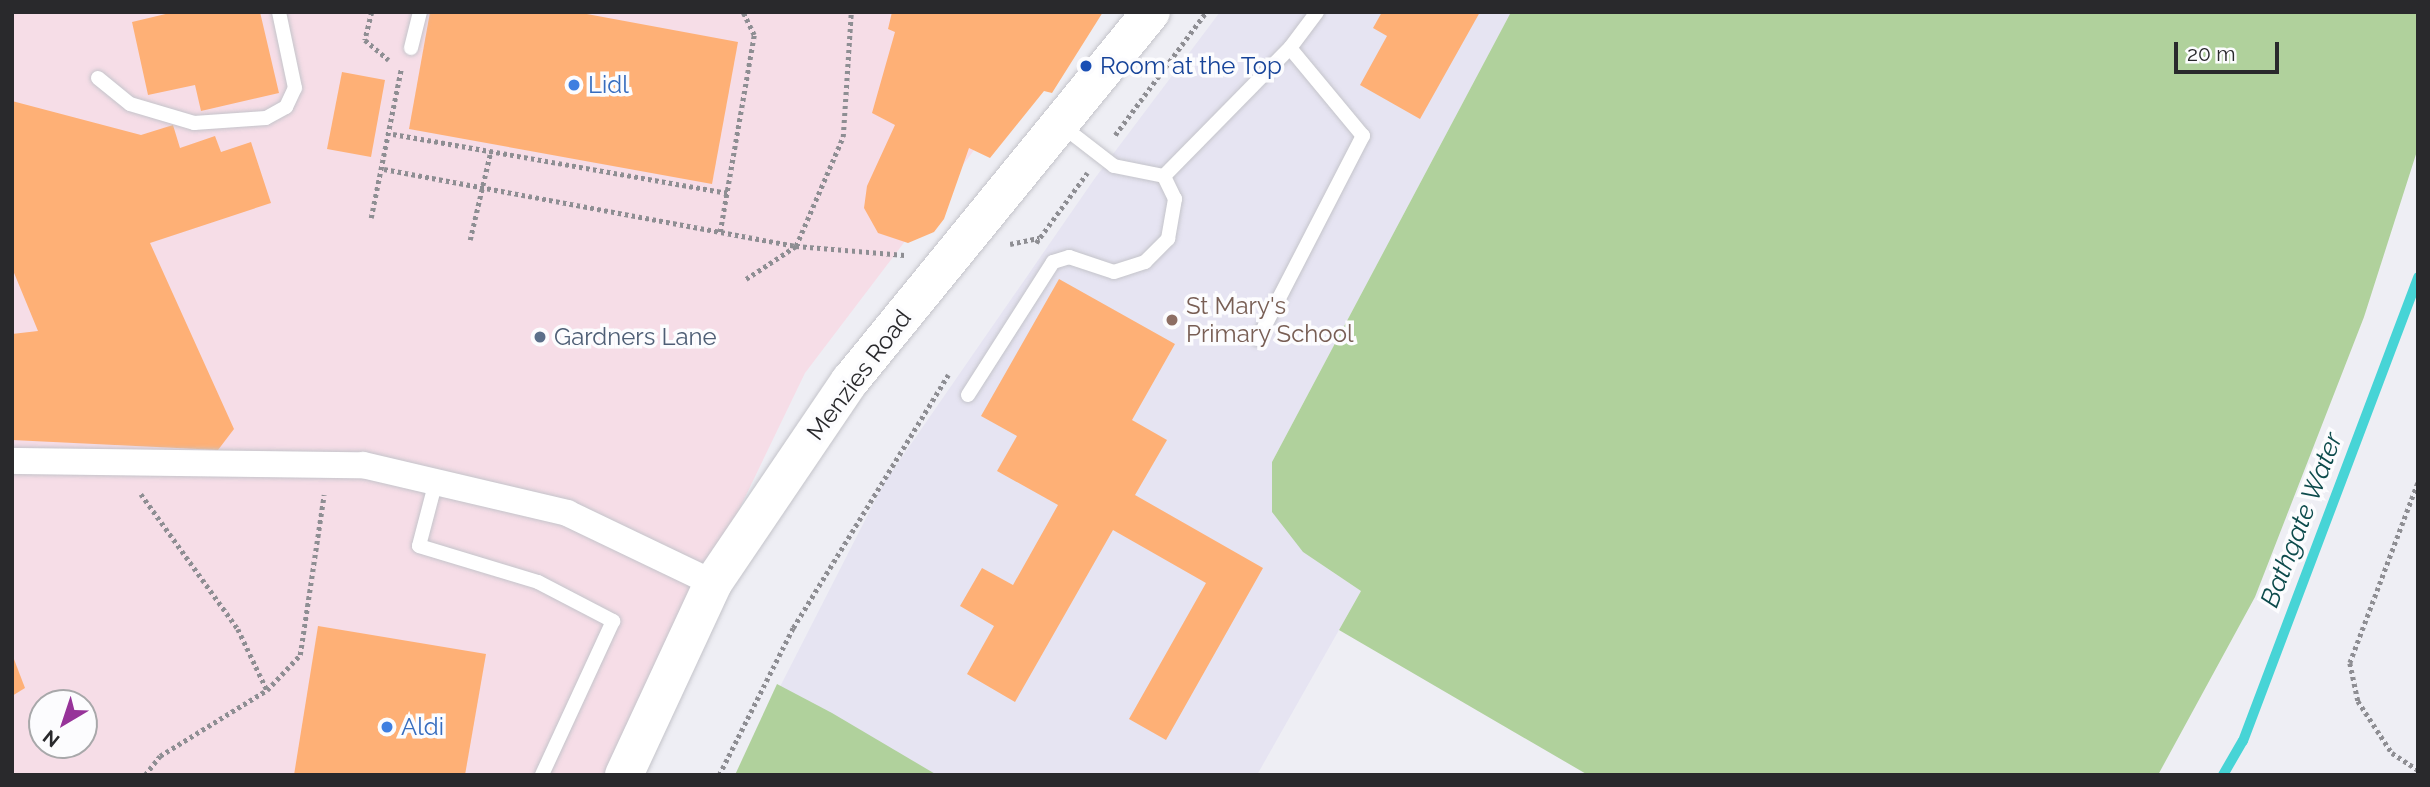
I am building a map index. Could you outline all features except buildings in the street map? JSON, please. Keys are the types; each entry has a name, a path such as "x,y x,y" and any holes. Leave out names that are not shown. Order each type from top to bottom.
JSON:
{"street":[{"name":"Menzies Road","path":"624,775 713,583 850,381 1151,12"},
{"path":"12,461 329,461 436,481 567,513 713,583"}],"lane":[{"path":"98,78 130,104 194,123 266,118 286,107 295,88 279,12"},
{"path":"411,48 420,12"},
{"path":"1164,176 1290,48 1317,12"},
{"path":"1258,339 1363,136 1290,48"},
{"path":"1060,125 1114,166 1164,176"},
{"path":"968,395 1054,262 1069,257 1114,272 1145,262 1168,239 1175,199 1164,176"},
{"path":"436,481 419,546 538,582 613,621 542,775"}],"path":[{"path":"371,218 393,134 403,71 365,40 372,12"},
{"path":"720,232 754,35 743,12"},
{"path":"746,279 796,246 843,137 851,12"},
{"path":"393,134 491,149 728,193"},
{"path":"470,240 491,149"},
{"path":"384,169 796,246"},
{"path":"92,459 149,500 238,629 267,690"},
{"path":"145,775 160,756 267,690 300,655 329,461"},
{"path":"2418,483 2350,663 2358,701 2392,753 2418,770"}],"shaded area":[{"path":"12,12 1079,12 805,373 611,775 12,775"},
{"name":"St Mary's Primary School","path":"1220,12 1511,12 1272,462 1303,552 1361,591 1257,775 735,775 884,483 1095,178"}],"green space":[{"path":"1511,12 2418,12 2418,148 2364,317 2255,597 2158,775 1588,775 1339,630 1361,591 1303,552 1272,512 1272,462"},
{"path":"777,684 832,713 937,775 735,775"}],"waterway":[{"name":"Bathgate Water","path":"2223,775 2243,741 2418,277"}],"place":[{"name":"Room at the Top","path":"1086,66"},
{"name":"Lidl","path":"574,85"},
{"name":"St Mary's Primary School","path":"1172,320"},
{"name":"Gardners Lane","path":"540,337"},
{"name":"Aldi","path":"387,727"}]}
